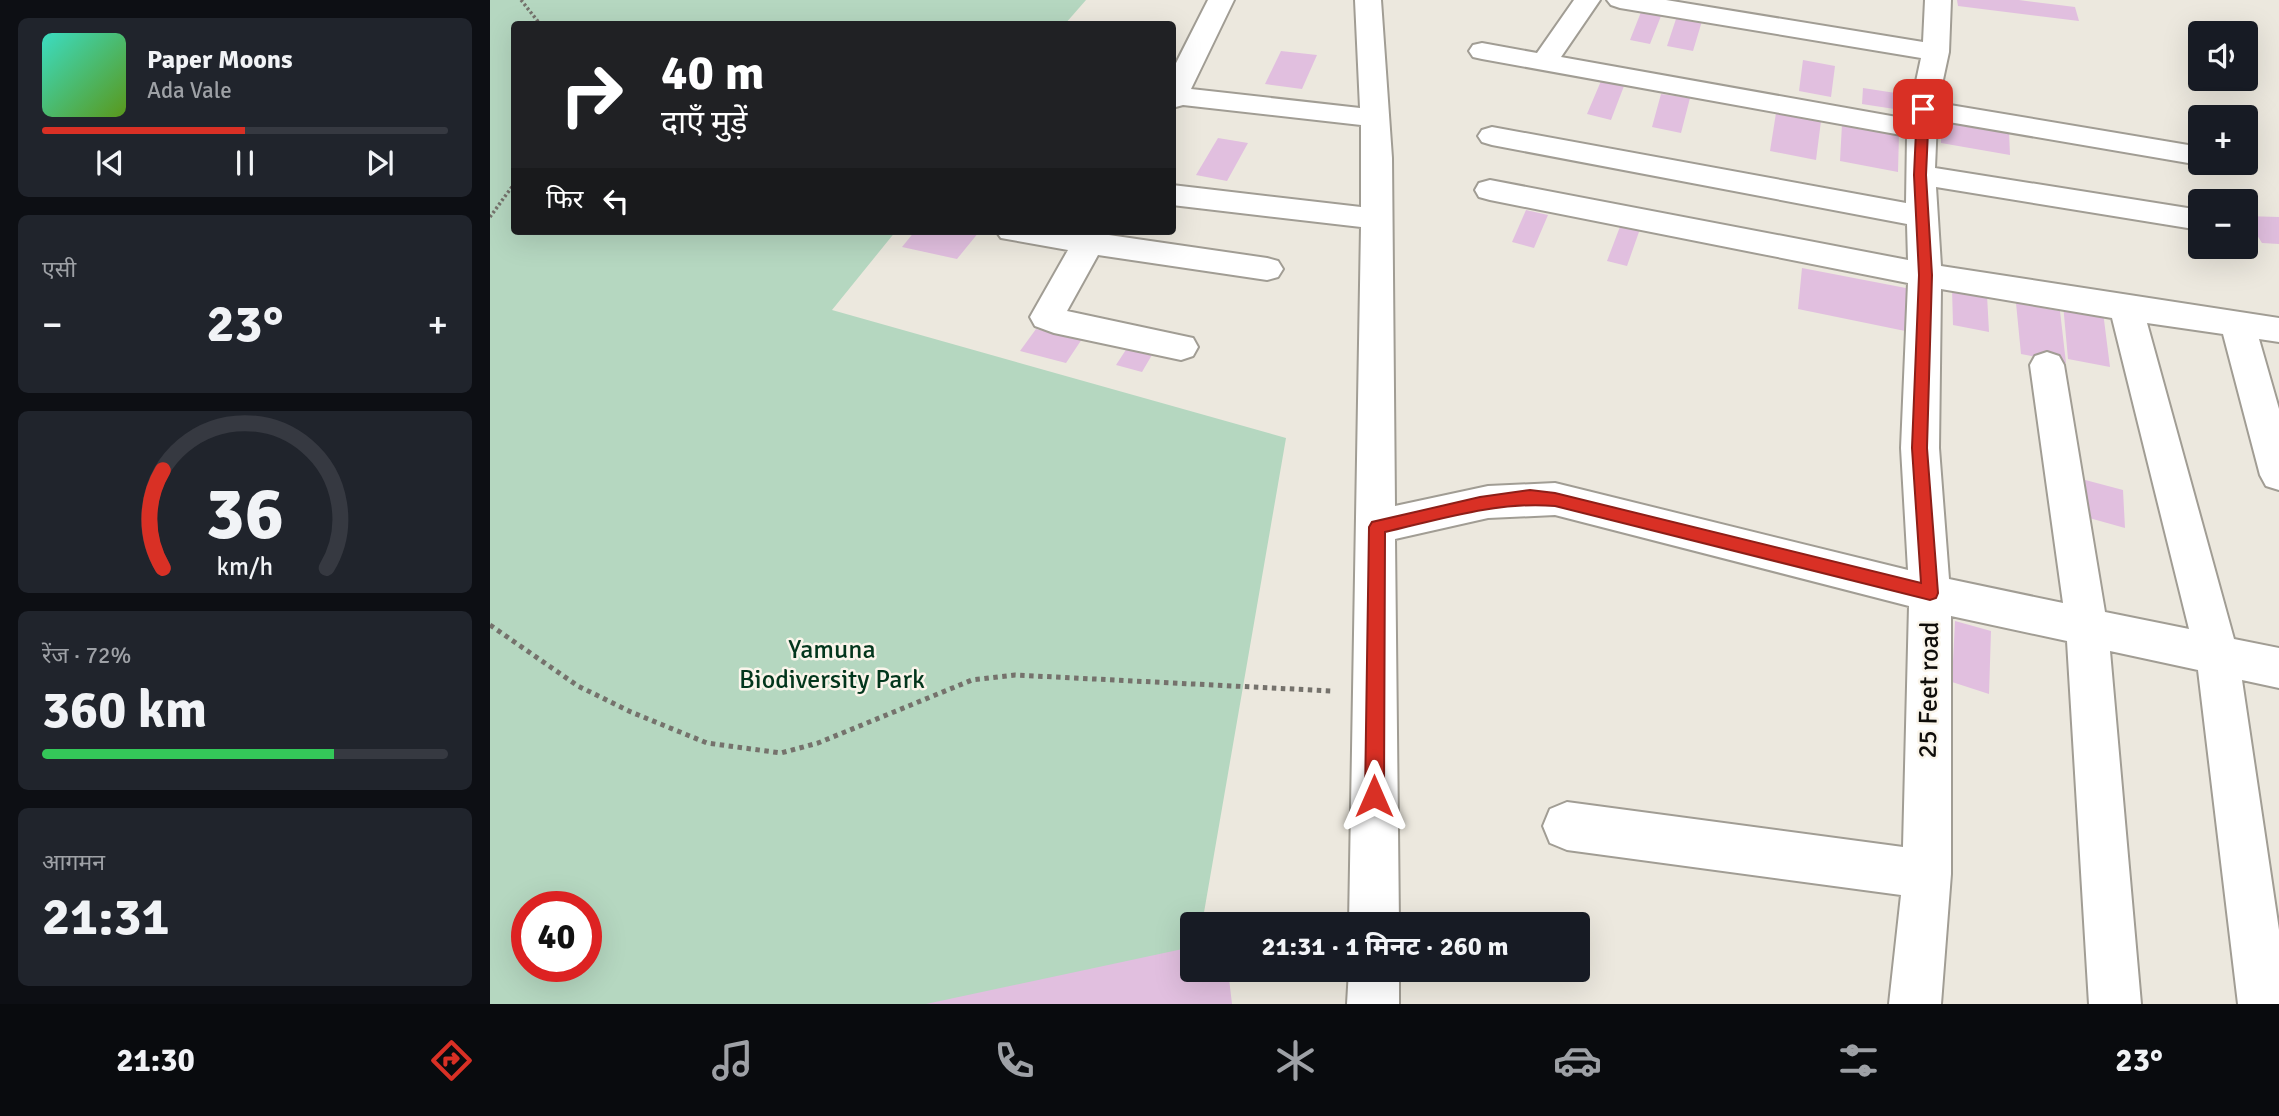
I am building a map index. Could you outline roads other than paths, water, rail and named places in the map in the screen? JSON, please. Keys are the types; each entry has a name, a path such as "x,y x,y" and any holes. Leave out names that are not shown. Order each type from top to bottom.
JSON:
{"street":[{"path":"1176,91 1221,0"},
{"path":"1368,0 1377,219 1374,912"},
{"path":"1544,62 1587,0"},
{"path":"1620,0 1936,52"},
{"name":"25 Feet road","path":"1914,1004 1927,874 1930,593 1920,448 1925,275 1920,175 1923,119 1936,52 1938,0"},
{"path":"1482,51 1923,119 2188,154"},
{"path":"1176,97 1374,118"},
{"path":"1492,136 1924,218"},
{"path":"1920,175 2188,218"},
{"path":"1490,190 1925,275 2126,309 2279,330"},
{"path":"1176,195 1377,219"},
{"path":"1065,235 1091,237 1267,269"},
{"path":"1091,237 1048,312 1050,320 1181,347"},
{"path":"2126,309 2217,655 2264,1004"},
{"path":"2238,326 2278,469"},
{"path":"2047,365 2087,627 2115,1004"},
{"path":"1377,527 1480,503 1530,497 1555,499 1930,593 2279,667"},
{"path":"1567,826 1927,874"},
{"path":"1373,1004 1374,982"}],"park label":[{"name":"Yamuna Biodiversity Park","path":"832,664"}]}
